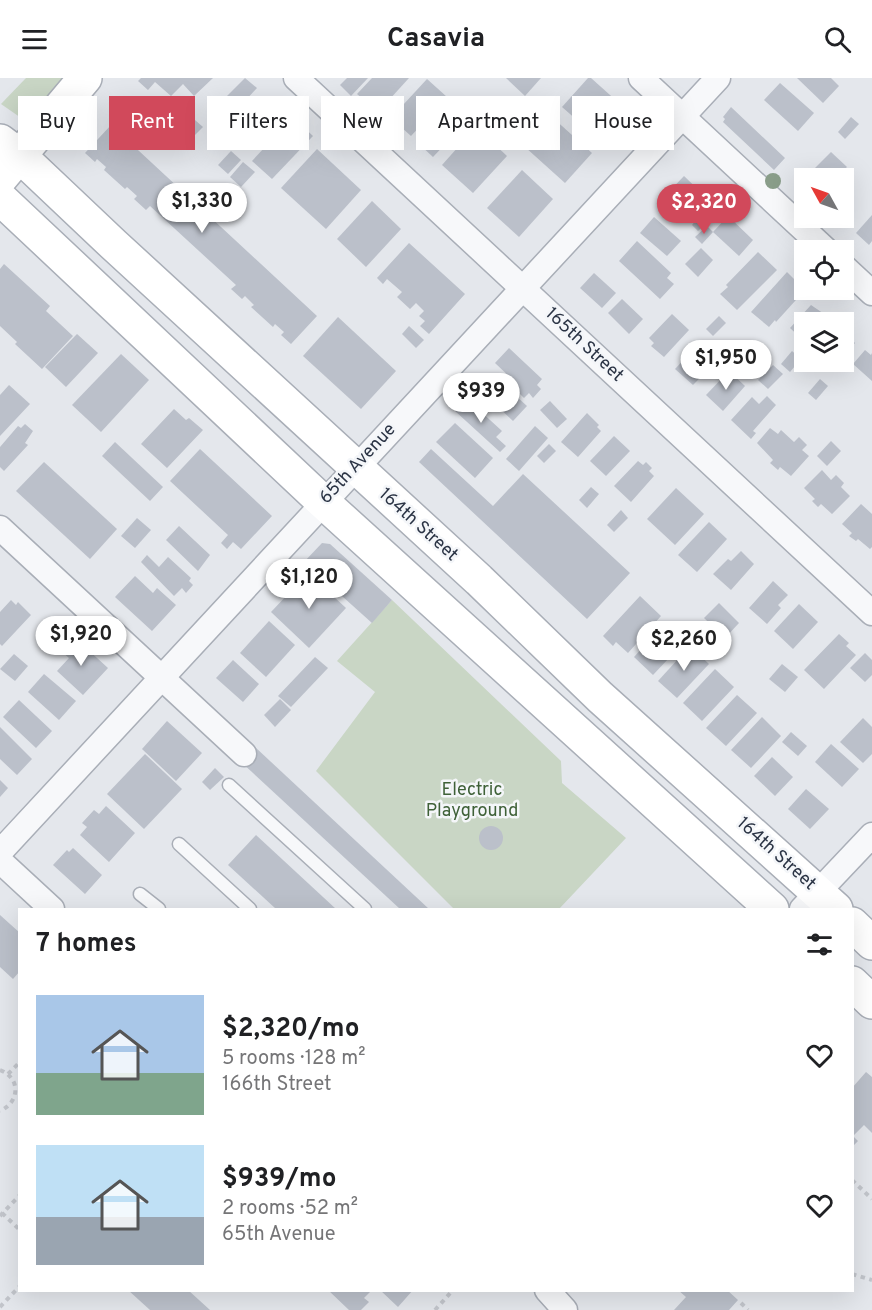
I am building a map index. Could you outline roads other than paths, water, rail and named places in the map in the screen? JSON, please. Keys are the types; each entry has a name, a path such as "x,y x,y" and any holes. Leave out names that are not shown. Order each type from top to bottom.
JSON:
{"street":[{"path":"7,159 85,78"},
{"name":"165th Street","path":"296,78 872,613"},
{"path":"641,78 815,240"},
{"name":"65th Avenue","path":"0,852 718,78"},
{"name":"164th Street","path":"7,159 479,580 819,903"},
{"path":"0,198 323,502 771,908"},
{"path":"854,276 872,293"},
{"path":"0,528 244,754"},
{"path":"819,903 872,835"},
{"path":"0,861 51,908"},
{"path":"854,926 872,943"},
{"path":"854,985 872,1002"},
{"path":"549,1292 565,1310"}],"lane":[{"path":"229,784 364,908"},
{"path":"179,844 249,908"},
{"path":"140,894 158,908"}],"park label":[{"name":"Electric Playground","path":"472,800"}]}
